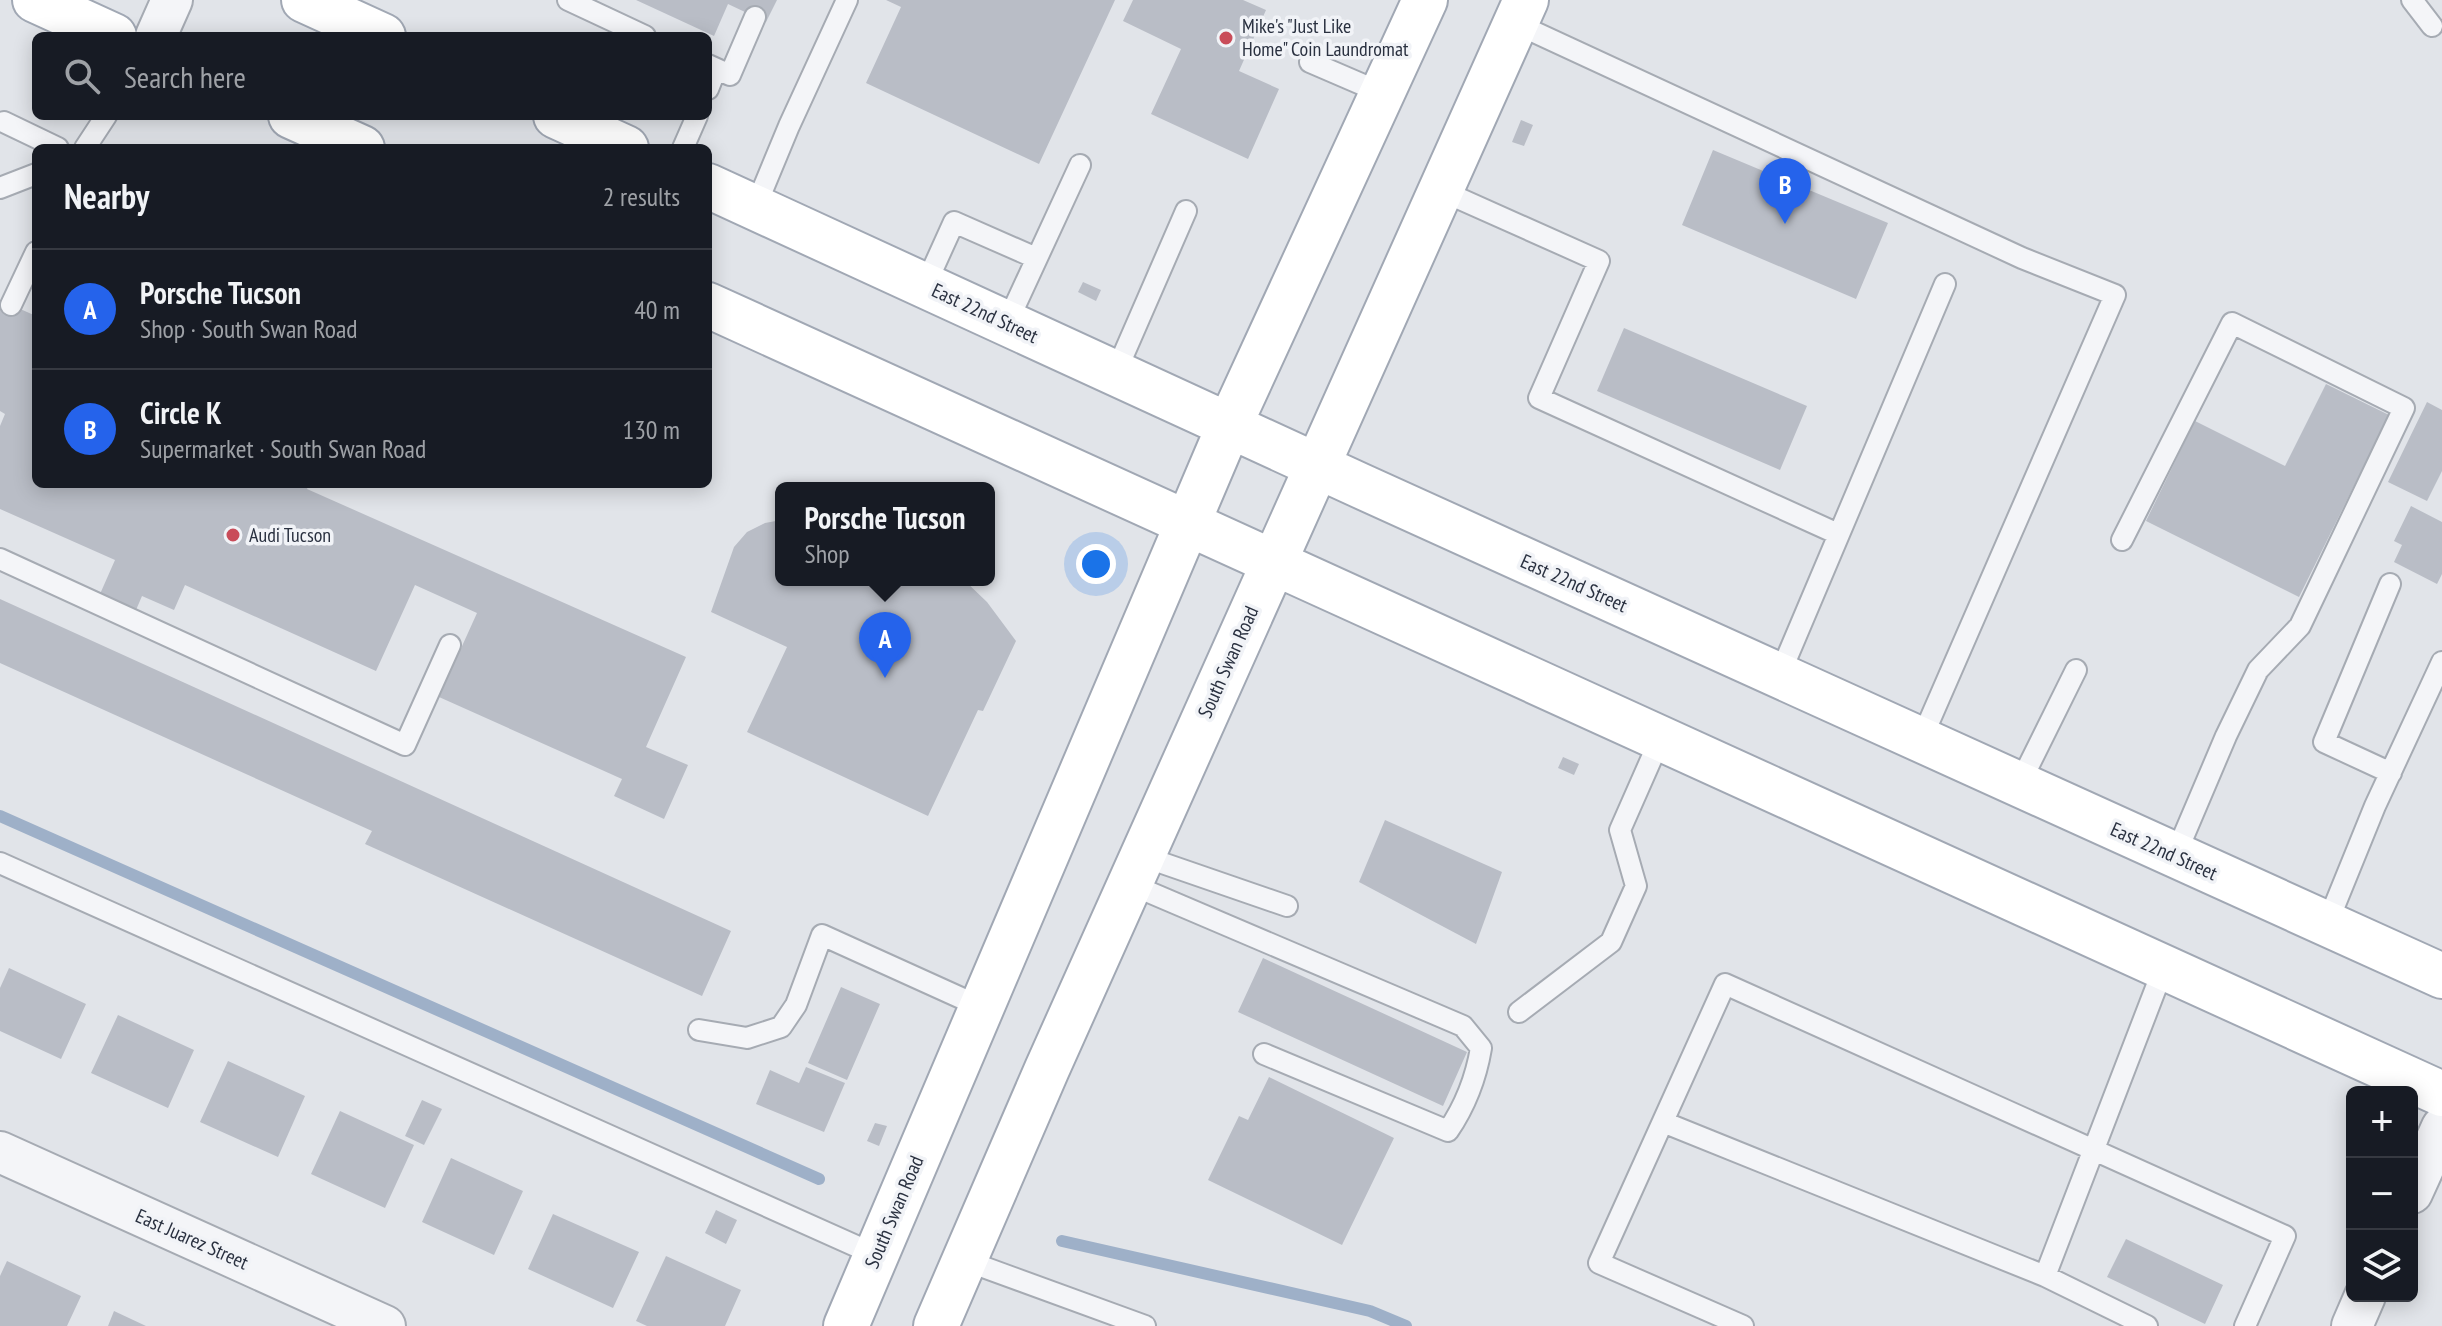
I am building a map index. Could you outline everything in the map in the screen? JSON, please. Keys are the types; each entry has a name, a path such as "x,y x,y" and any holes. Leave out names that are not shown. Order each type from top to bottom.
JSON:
{"main road":[{"path":"35,0 105,32"},
{"path":"304,0 374,32"},
{"name":"South Swan Road","path":"846,1326 1229,426 1425,0"},
{"name":"South Swan Road","path":"936,1326 1315,466 1521,11"},
{"path":"300,120 353,144"},
{"path":"565,120 617,144"},
{"name":"East 22nd Street","path":"712,188 1315,466 2442,976"},
{"path":"712,307 2442,1094"}],"street":[{"path":"158,32 172,0"},
{"path":"2418,1180 2442,1127"},
{"name":"East Juarez Street","path":"0,1152 385,1326"},
{"path":"2352,1326 2362,1302"}],"lane":[{"path":"568,0 636,32"},
{"path":"755,208 847,0"},
{"path":"2412,0 2432,26"},
{"path":"1521,11 2022,258 2115,295 1921,740"},
{"path":"712,67 730,75 755,17"},
{"path":"1310,62 1382,93"},
{"path":"88,144 103,120"},
{"path":"685,144 695,120"},
{"path":"4,122 50,144"},
{"path":"1007,323 1080,165"},
{"path":"0,188 32,176"},
{"path":"1440,190 1599,261 1539,398 1838,534"},
{"path":"1115,374 1186,211"},
{"path":"925,286 954,222 1036,258"},
{"path":"11,305 32,260"},
{"path":"1779,676 1945,284"},
{"path":"2122,540 2232,323 2404,408 2300,626 2258,670 2175,856"},
{"path":"0,559 405,745 450,645"},
{"path":"2390,584 2324,742 2391,773"},
{"path":"2327,924 2442,662"},
{"path":"2019,785 2076,670"},
{"path":"1519,1012 1611,942 1636,886 1620,830 1661,737"},
{"path":"0,863 876,1255"},
{"path":"1136,870 1287,906"},
{"path":"1136,870 1463,1026 1481,1048 1477,1072 1448,1131 1264,1054"},
{"path":"699,1030 747,1038 781,1027 796,1005 822,935 981,1007"},
{"path":"2045,1276 2164,967"},
{"path":"1743,1326 1599,1263 1725,984 2285,1236 2245,1326"},
{"path":"1663,1122 2045,1276 2147,1326"},
{"path":"964,1260 1145,1326"}],"building":[{"path":"636,0 777,0 766,22 728,4 714,36 712,32 705,32"},
{"path":"886,0 1115,0 1039,164 866,83 901,7"},
{"path":"1133,0 1243,0 1266,10 1239,71 1279,89 1248,159 1151,114 1181,49 1123,21"},
{"path":"1521,120 1533,125 1524,146 1512,142"},
{"path":"1713,150 1888,223 1856,299 1682,225"},
{"path":"1083,282 1101,290 1096,301 1078,292"},
{"name":"Audi Tucson","path":"0,300 32,314 32,488 307,488 686,657 646,747 688,765 664,819 614,796 622,779 439,697 477,613 415,585 376,671 185,585 174,610 142,596 136,610 100,594 115,560 0,509 0,426 5,414 0,411"},
{"path":"1624,328 1807,406 1780,470 1597,391"},
{"path":"2326,384 2389,415 2299,597 2146,521 2195,421 2285,466"},
{"path":"2427,402 2442,410 2442,471 2427,501 2388,482"},
{"path":"2411,506 2442,522 2442,574 2437,584 2394,562 2402,545 2394,541"},
{"path":"775,521 775,586 970,586 987,602 1016,641 983,711 978,710 928,816 747,732 787,647 711,612 734,547 747,532"},
{"path":"0,599 731,931 702,996 365,844 372,831 0,663"},
{"path":"1563,757 1579,764 1574,775 1558,768"},
{"path":"1385,820 1502,872 1476,944 1359,882"},
{"path":"1263,958 1467,1052 1443,1106 1238,1012"},
{"path":"9,968 86,1004 61,1059 0,1031 0,988"},
{"path":"841,987 880,1004 847,1080 808,1063"},
{"path":"118,1015 194,1050 168,1108 91,1073"},
{"path":"228,1061 305,1096 278,1157 200,1122"},
{"path":"806,1067 845,1083 824,1132 756,1104 770,1070 799,1083"},
{"path":"1269,1077 1394,1138 1342,1245 1208,1180 1239,1116 1248,1120"},
{"path":"422,1100 442,1109 424,1145 405,1136"},
{"path":"340,1111 414,1145 385,1208 311,1174"},
{"path":"875,1123 887,1126 879,1146 867,1141"},
{"path":"451,1158 523,1191 494,1255 422,1222"},
{"path":"716,1210 737,1220 726,1244 705,1233"},
{"path":"553,1214 639,1252 613,1308 528,1269"},
{"path":"2126,1239 2223,1285 2205,1324 2107,1277"},
{"path":"666,1256 741,1290 725,1326 647,1326 636,1321"},
{"path":"7,1261 81,1296 67,1326 0,1326 0,1276"},
{"path":"114,1311 146,1326 108,1326"}],"waterway":[{"path":"0,816 819,1179"},
{"path":"1062,1241 1370,1311 1406,1326"}],"place":[{"name":"Mike's \"Just Like Home\" Coin Laundromat","path":"1226,38"},
{"name":"Circle K","path":"1785,224"},
{"name":"Audi Tucson","path":"233,535"},
{"name":"Porsche Tucson","path":"885,678"}]}
